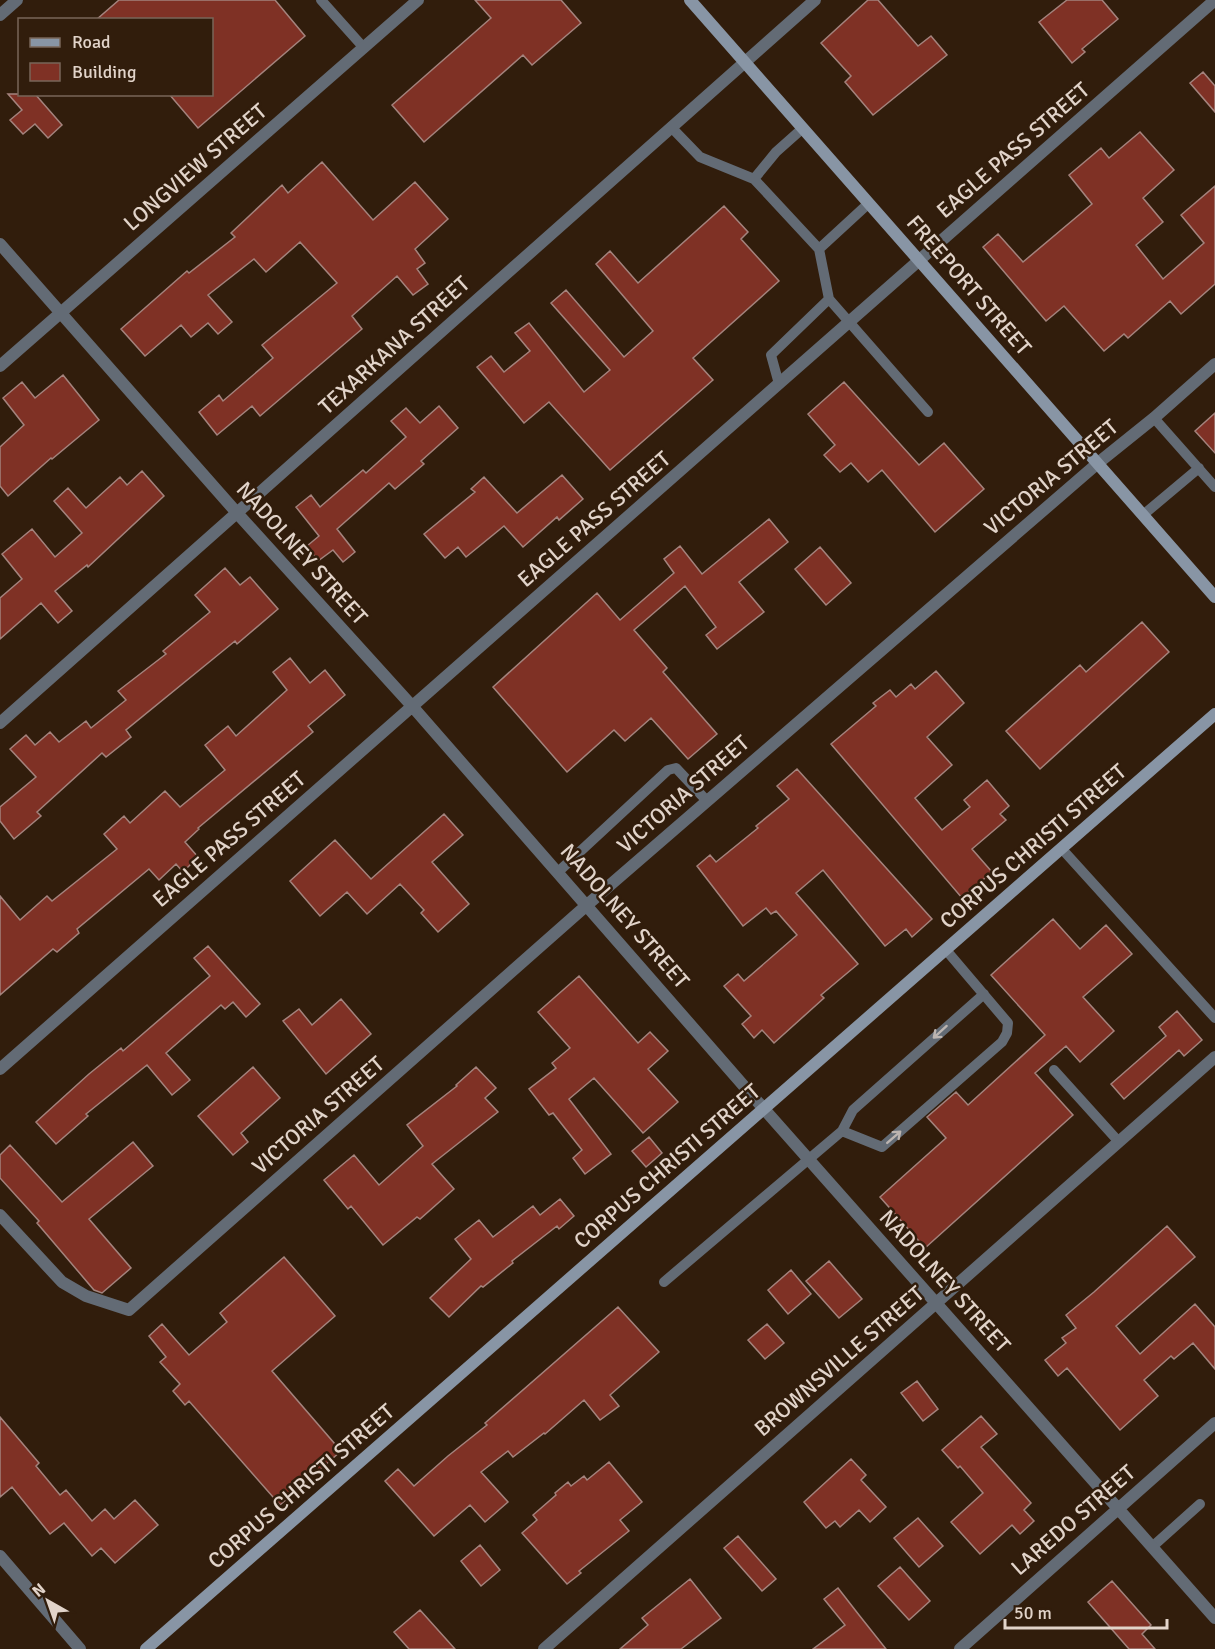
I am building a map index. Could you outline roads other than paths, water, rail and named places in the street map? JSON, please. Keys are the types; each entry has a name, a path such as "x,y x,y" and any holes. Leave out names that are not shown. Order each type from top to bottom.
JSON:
{"street":[{"path":"0,15 17,0"},
{"name":"LONGVIEW STREET","path":"0,366 418,0"},
{"name":"FREEPORT STREET","path":"690,0 1215,597"},
{"name":"TEXARKANA STREET","path":"0,723 815,0"},
{"name":"EAGLE PASS STREET","path":"0,1069 1215,0"},
{"name":"NADOLNEY STREET","path":"0,244 237,513 412,706 764,1109 1215,1618"},
{"name":"VICTORIA STREET","path":"0,1215 62,1282 86,1296 129,1310 587,905 1215,364"},
{"name":"CORPUS CHRISTI STREET","path":"146,1649 1215,714"},
{"name":"BROWNSVILLE STREET","path":"544,1649 1215,1058"},
{"name":"LAREDO STREET","path":"960,1649 1215,1423"},
{"path":"0,1556 80,1649"}],"lane":[{"path":"321,0 364,48"},
{"path":"671,127 700,157 754,179 819,249 829,299 928,412"},
{"path":"754,179 776,152 803,128"},
{"path":"819,249 868,202"},
{"path":"779,384 771,355 829,299"},
{"path":"1154,418 1215,487"},
{"path":"1143,515 1199,468"},
{"path":"558,872 668,770 676,768 707,801"},
{"path":"1062,849 1215,1018"},
{"path":"842,1131 882,1147 1002,1042 1007,1033 1008,1023 946,950"},
{"path":"664,1282 842,1131 853,1110 984,994"},
{"path":"1054,1070 1119,1142"},
{"path":"1152,1546 1200,1504"}]}
